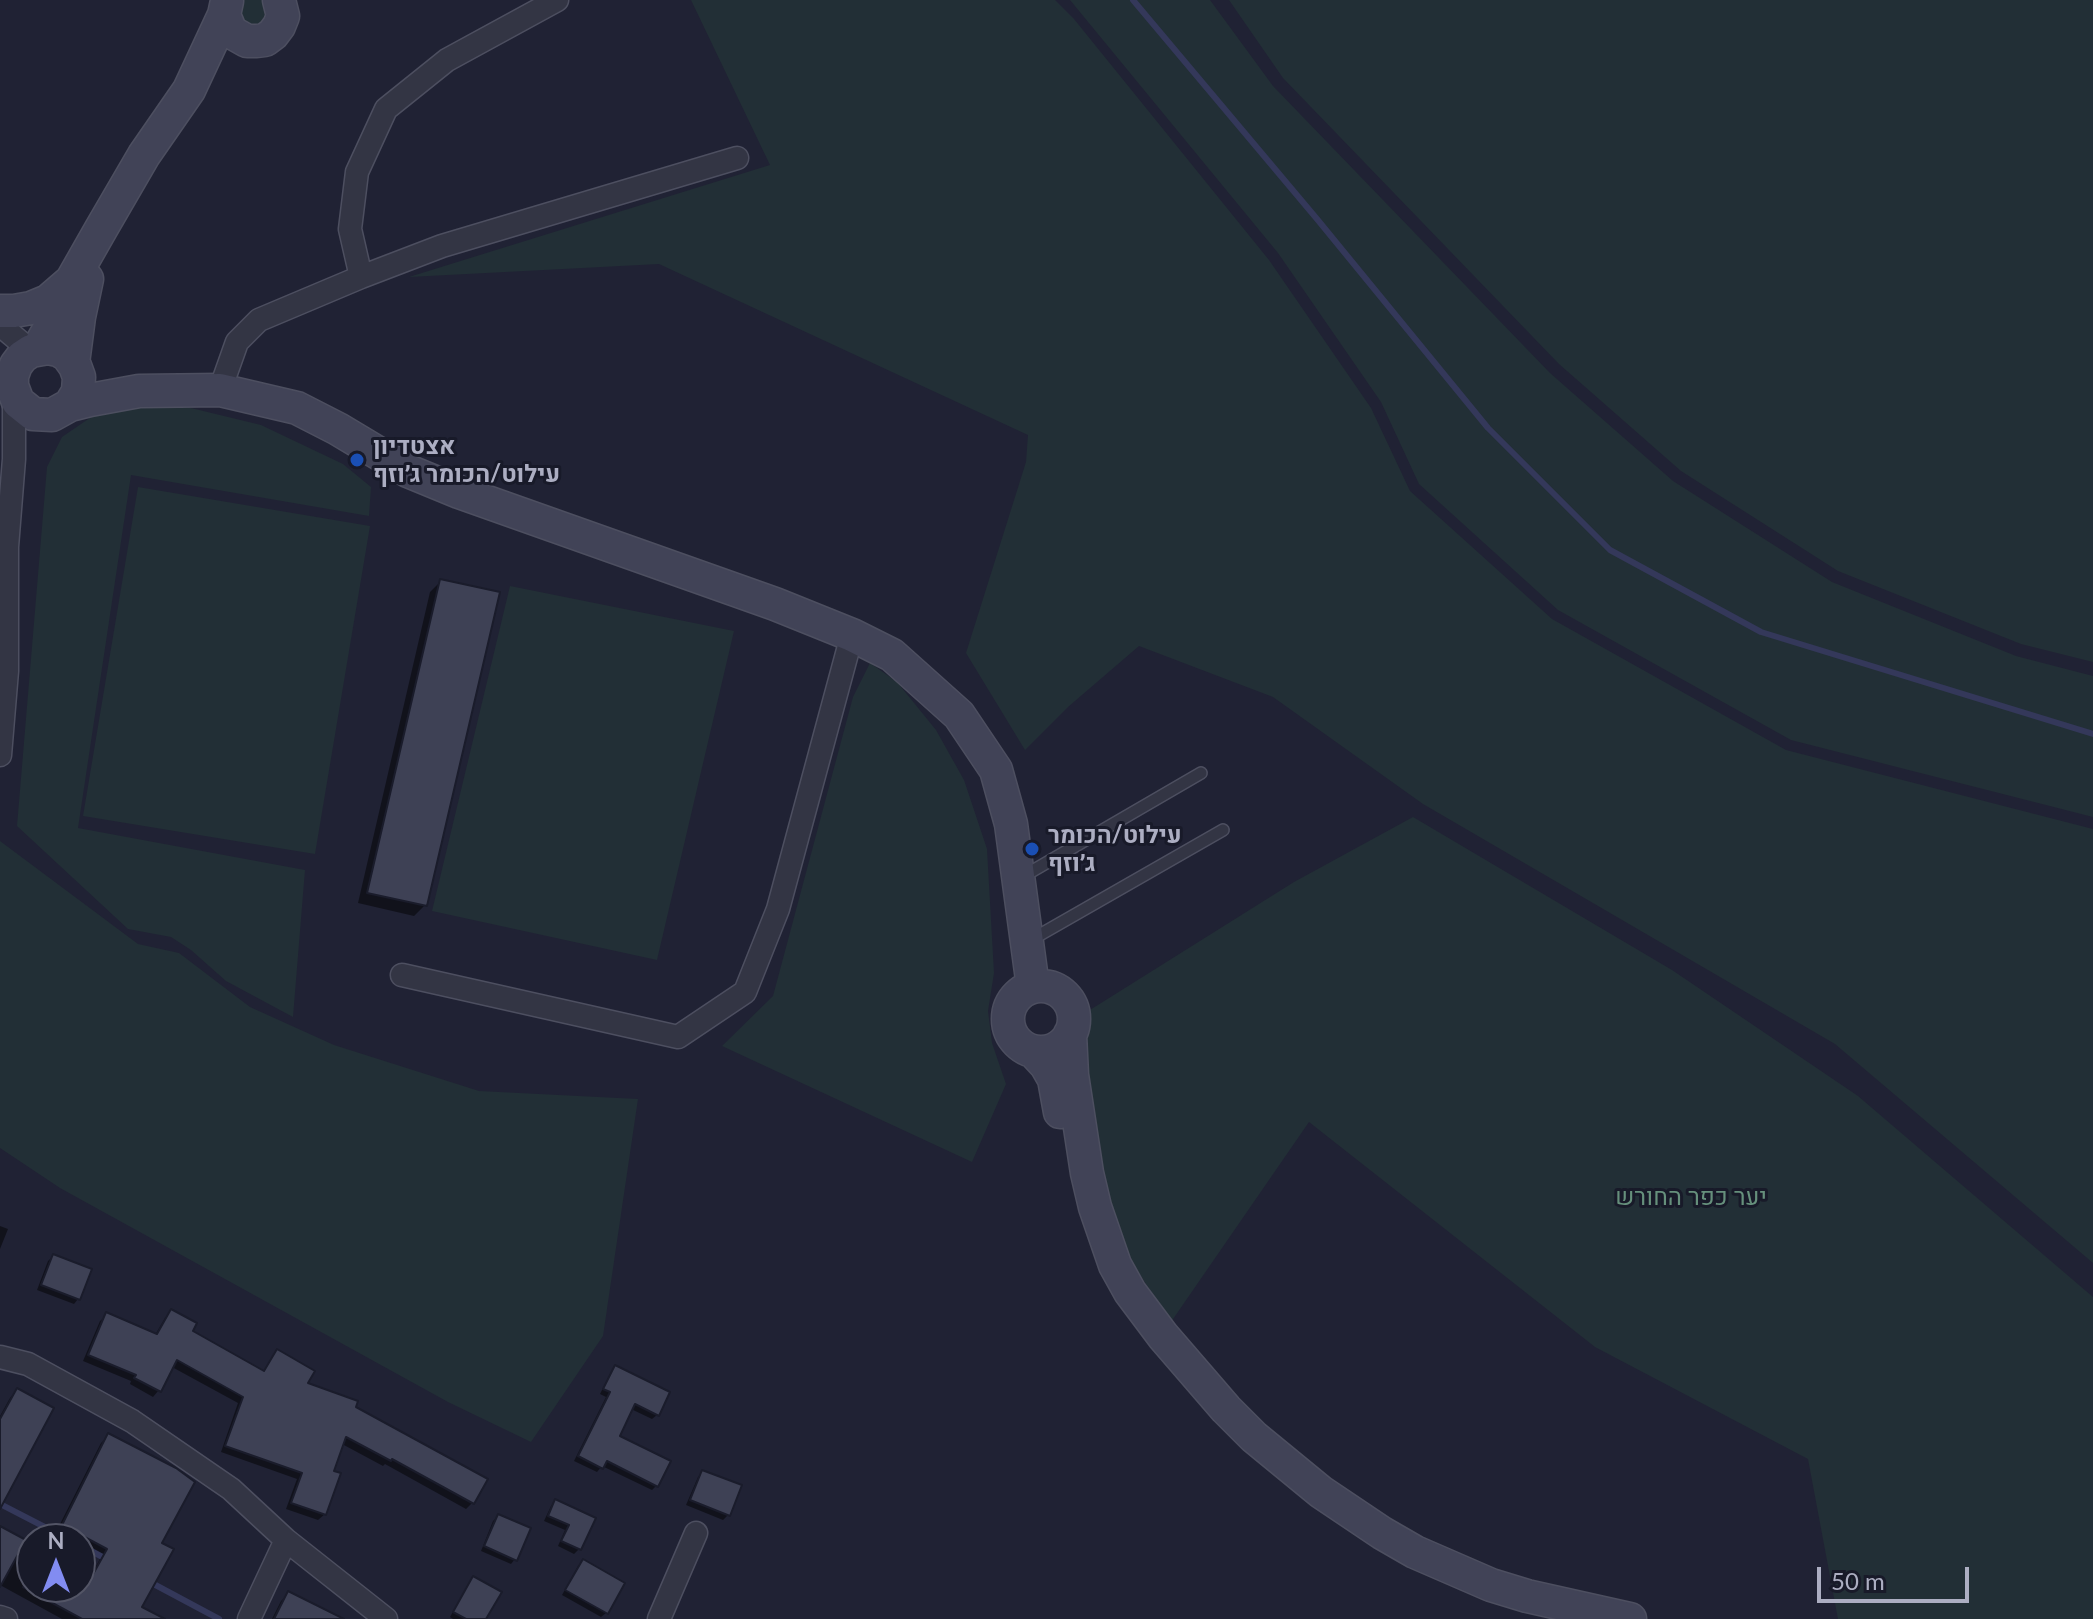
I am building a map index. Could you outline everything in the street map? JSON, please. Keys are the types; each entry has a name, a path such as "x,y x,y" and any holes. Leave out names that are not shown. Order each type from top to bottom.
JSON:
{"street":[{"path":"361,277 350,229 357,172 386,109 447,60 557,0"},
{"path":"224,5 226,24 238,37 257,41"},
{"path":"0,755 7,671 7,547 14,459 9,382 16,365 34,350 144,155 189,90 224,5"},
{"path":"189,90 225,60 273,34 289,5"},
{"path":"220,390 237,342 259,320 442,246 737,158"},
{"path":"14,459 30,435 75,399 79,385 75,366 79,317 101,229"},
{"path":"0,311 31,308 48,301 72,280"},
{"path":"0,325 34,350 58,350 67,355 75,366 100,380 139,391"},
{"path":"9,382 18,402 33,414 139,391 220,390 297,408 408,471 775,604 892,655 959,715 996,770 1011,824 1033,987"},
{"path":"402,975 678,1037 745,992 778,909 852,635"},
{"path":"1534,1619 1494,1607 1422,1577 1383,1557 1301,1503 1206,1418 1144,1346 1092,1266 1082,1237 1074,1208 1056,1087 1046,1065 1015,1039 1008,1021 1014,1000 1023,992 1033,987 1048,987 1067,999 1072,1009 1072,1075 1087,1173 1115,1265 1130,1292 1163,1336 1199,1380 1254,1437 1321,1492 1415,1552 1491,1585 1573,1613 1630,1619"},
{"path":"1033,1051 1054,1049 1070,1034"},
{"path":"0,1357 28,1364 132,1421 231,1489 286,1540 386,1619"},
{"path":"659,1619 696,1533"},
{"path":"249,1619 286,1540"},
{"path":"0,1617 6,1619"}],"lane":[{"path":"1018,879 1201,773"},
{"path":"1028,941 1223,830"}],"green space":[{"path":"242,0 265,0 271,19 248,32 236,8"},
{"path":"691,0 1055,0 1074,19 1269,260 1371,408 1410,491 1552,619 1786,750 2093,829 2093,1263 1835,1044 1423,804 1273,697 1139,646 1068,707 1025,750 966,653 1026,462 1028,435 659,264 409,277 770,165"},
{"path":"1070,0 1210,0 1273,86 1550,373 1673,481 1832,582 2016,656 2093,676 2093,817 1791,740 1558,610 1419,484 1381,402 1278,253"},
{"path":"1229,0 2093,0 2093,662 2021,644 1838,571 1681,471 1559,364 1283,78"},
{"path":"154,399 261,425 343,464 371,487 369,516 131,475 78,828 305,870 293,1017 226,981 171,937 128,929 17,826 47,467 62,437 100,411"},
{"path":"138,487 370,526 315,854 83,816"},
{"path":"510,586 734,631 657,960 432,911"},
{"path":"870,663 897,682 936,730 964,780 987,849 994,973 988,1011 992,1043 1006,1084 972,1162 722,1046 773,996 853,697"},
{"name":"יער כפר החורש","path":"1413,817 1672,970 1858,1096 2093,1297 2093,1619 1838,1619 1808,1459 1595,1347 1309,1122 1171,1322 1117,1240 1066,1025 1294,882"},
{"path":"0,841 138,944 179,953 250,1007 334,1045 479,1091 638,1099 603,1336 531,1442 448,1402 60,1188 0,1148"}],"building":[{"path":"440,579 500,592 427,906 367,893"},
{"path":"53,1254 92,1269 80,1300 41,1285"},
{"path":"171,1309 197,1323 193,1331 264,1371 277,1349 315,1371 308,1383 358,1401 356,1407 488,1479 474,1504 346,1437 334,1471 341,1473 326,1515 291,1503 302,1473 225,1446 243,1397 177,1360 161,1392 134,1378 136,1375 88,1355 106,1312 157,1334"},
{"path":"615,1365 670,1392 659,1416 635,1404 620,1436 671,1461 658,1487 607,1461 603,1469 578,1456 610,1392 603,1389"},
{"path":"17,1388 54,1408 0,1509 0,1419"},
{"path":"108,1433 176,1468 195,1482 162,1543 174,1549 142,1607 165,1619 82,1619 52,1603 96,1603 96,1569 107,1549 96,1543 96,1523 63,1523"},
{"path":"702,1470 742,1485 730,1516 690,1500"},
{"path":"555,1499 596,1518 581,1550 561,1541 569,1525 548,1516"},
{"path":"498,1514 531,1528 517,1561 484,1546"},
{"path":"0,1526 16,1535 16,1558 0,1587"},
{"path":"583,1559 625,1583 608,1614 565,1590"},
{"path":"473,1576 502,1592 486,1619 466,1619 453,1612"},
{"path":"288,1591 344,1619 274,1619"}],"waterway":[{"path":"1133,0 1488,428 1610,550 1761,632 2093,734"},
{"path":"0,1504 37,1523"},
{"path":"96,1554 110,1561"},
{"path":"148,1581 219,1619"}],"place":[{"name":"אצטדיון עילוט/הכומר ג׳וזף","path":"357,460"},
{"name":"עילוט/הכומר ג׳וזף","path":"1032,849"}]}
